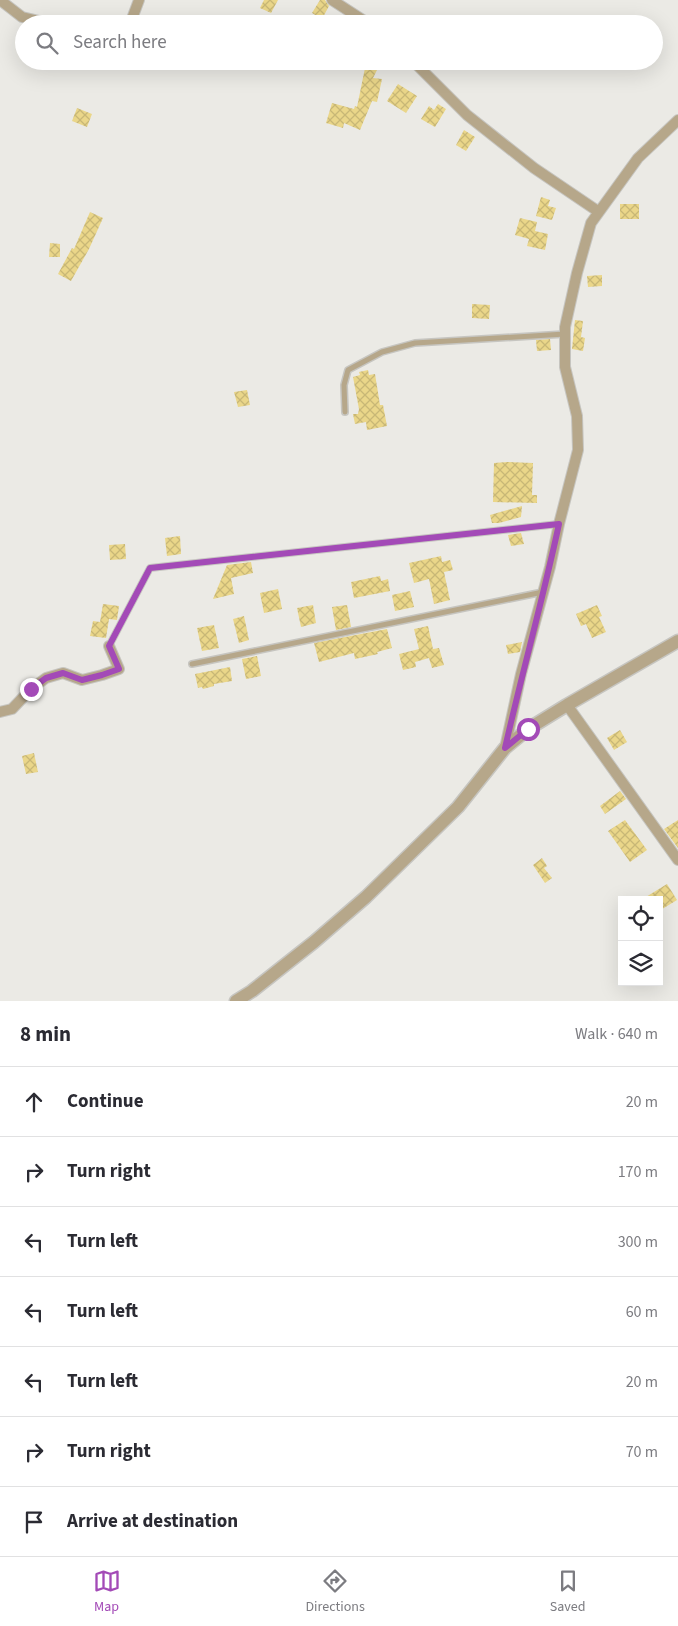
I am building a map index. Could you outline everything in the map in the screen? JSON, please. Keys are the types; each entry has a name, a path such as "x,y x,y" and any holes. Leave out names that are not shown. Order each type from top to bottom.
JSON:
{"street":[{"path":"0,0 19,15"},
{"path":"133,15 139,0"},
{"path":"332,0 355,15"},
{"path":"422,70 468,115 534,168 599,212"},
{"path":"505,748 578,450 577,416 565,367 565,327 577,273 591,223 638,158 678,120"},
{"path":"236,1001 252,991 314,942 366,897 458,807 505,748 528,729 678,641"},
{"path":"0,712 12,710 31,689 46,678 63,673 82,680 119,669 109,646"},
{"path":"567,705 678,860"}],"lane":[{"path":"345,412 344,385 348,370 382,352 416,343 565,334"},
{"path":"109,646 150,568 559,524"},
{"path":"192,664 543,592"}],"building":[{"path":"264,0 278,0 271,13 260,8"},
{"path":"320,0 325,0 329,6 324,15 312,13"},
{"path":"365,70 377,70 373,78 382,79 377,102 372,101 360,130 344,123 343,128 326,123 332,103 354,109 355,106 357,107"},
{"path":"398,84 417,96 406,113 387,101"},
{"path":"438,104 446,109 435,127 421,119 429,106 434,110"},
{"path":"77,108 92,114 87,127 72,121"},
{"path":"464,130 475,137 466,151 456,145"},
{"path":"541,197 550,200 548,206 556,208 552,220 536,216"},
{"path":"620,204 639,204 639,219 620,219"},
{"path":"90,212 103,218 89,249 71,281 58,274 72,248 74,249"},
{"path":"520,218 537,222 535,231 548,234 545,250 527,246 529,239 515,235"},
{"path":"50,243 60,244 60,257 49,257"},
{"path":"602,275 602,286 588,287 587,276"},
{"path":"472,304 490,305 489,319 472,318"},
{"path":"575,320 583,321 581,337 585,338 583,351 572,349"},
{"path":"550,339 551,350 537,351 536,340"},
{"path":"368,370 369,375 375,374 380,405 383,405 387,426 367,430 366,422 355,424 353,414 358,414 359,409 353,377 360,375 359,372"},
{"path":"247,390 250,405 238,407 234,392"},
{"path":"494,463 533,463 532,495 537,495 537,503 493,502"},
{"path":"522,506 521,517 492,523 490,515"},
{"path":"521,533 524,544 511,546 508,535"},
{"path":"180,536 181,554 167,556 165,538"},
{"path":"125,544 126,559 110,560 109,545"},
{"path":"441,556 442,562 450,560 453,570 444,572 450,600 434,604 429,579 414,583 409,563"},
{"path":"251,562 253,573 231,578 234,594 213,599 227,565"},
{"path":"380,576 381,581 388,579 390,591 354,598 351,582"},
{"path":"278,589 282,609 264,613 260,593"},
{"path":"410,591 414,607 395,611 392,595"},
{"path":"103,604 119,606 117,620 109,619 106,638 90,636 93,621 100,622"},
{"path":"313,605 316,623 301,627 297,608"},
{"path":"347,605 351,627 336,630 332,607"},
{"path":"597,605 602,616 599,617 606,632 592,638 586,624 581,626 576,614"},
{"path":"244,616 249,640 239,643 233,619"},
{"path":"214,625 219,648 202,651 197,628"},
{"path":"428,626 433,649 439,648 444,665 432,668 429,658 415,662 416,667 403,670 399,654 419,649 414,629"},
{"path":"387,629 392,648 377,652 378,654 355,659 354,653 319,662 314,643"},
{"path":"522,642 520,652 508,654 506,645"},
{"path":"257,656 261,676 246,679 242,659"},
{"path":"230,667 232,681 214,684 214,686 203,689 202,687 198,688 195,674"},
{"path":"620,730 627,742 614,750 607,738"},
{"path":"34,753 38,772 26,774 22,756"},
{"path":"620,791 626,799 605,814 600,806"},
{"path":"625,820 647,850 630,862 608,831"},
{"path":"678,820 678,848 664,829"},
{"path":"542,858 547,866 544,868 552,878 545,883 533,865"},
{"path":"667,884 677,900 663,909 663,896 648,896"}],"route":[{"path":"31,689 46,678 63,673 82,680 119,669 109,646 150,568 559,524 505,748 528,729"}]}
